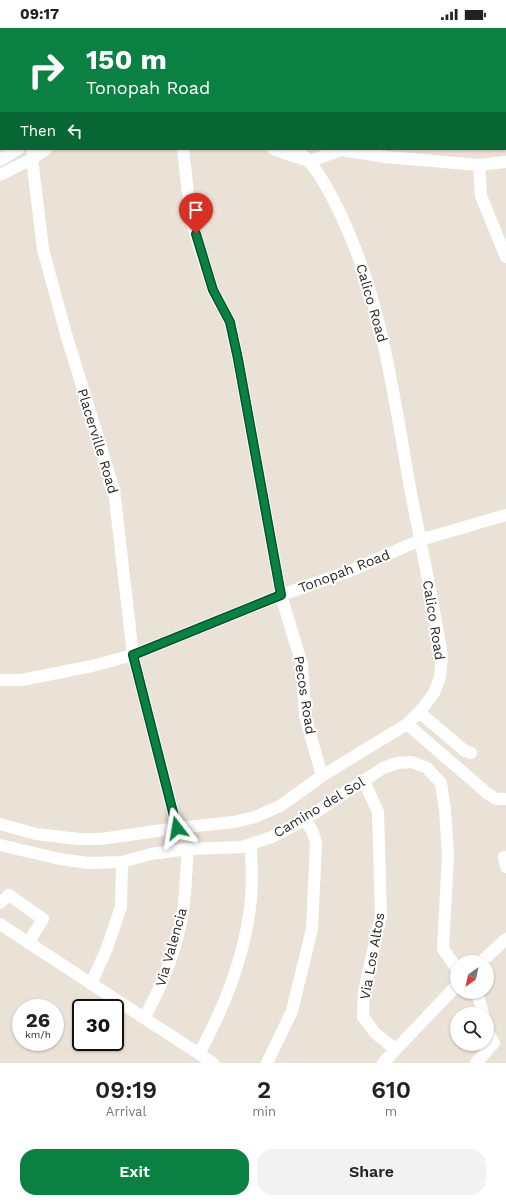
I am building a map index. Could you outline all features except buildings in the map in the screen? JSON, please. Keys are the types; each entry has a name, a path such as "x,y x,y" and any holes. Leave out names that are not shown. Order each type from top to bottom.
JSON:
{"street":[{"path":"0,160 16,150"},
{"path":"0,175 33,154 43,150"},
{"name":"Pecos Road","path":"183,150 191,220 213,290 230,322 281,595 302,665 305,716 322,776"},
{"path":"276,150 310,161 341,150 386,157 479,165 506,162"},
{"name":"Calico Road","path":"0,824 36,834 79,839 101,839 177,828 234,822 255,817 280,806 322,776 407,724 434,693 440,677 442,658 383,333 364,273 345,223 325,185 310,161 297,150"},
{"name":"Placerville Road","path":"33,154 43,249 66,334 114,490 133,655 177,828"},
{"path":"479,165 481,196 506,257"},
{"name":"Tonopah Road","path":"0,680 22,680 92,666 133,655 281,595 350,571 420,540 506,515"},
{"path":"419,712 465,751 471,753"},
{"path":"407,724 487,793 496,799 506,800"},
{"name":"Camino del Sol","path":"0,845 60,859 88,862 122,862 151,854 188,849 242,847 272,837 304,820 383,768 397,763 412,762 427,768 441,783 445,810 448,856 443,949 450,959"},
{"name":"Via Los Altos","path":"364,781 378,812 381,916 364,991 363,1017 375,1033 395,1049"},
{"path":"267,1063 292,1011 312,929 316,843 312,830 304,820"},
{"path":"200,1054 229,992 241,952 251,899 251,844"},
{"name":"Via Valencia","path":"144,1018 158,993 171,956 183,912 188,849"},
{"path":"91,984 107,948 121,907 122,862"},
{"path":"0,903 9,895 43,919 28,943"},
{"path":"0,924 213,1063"},
{"path":"488,955 506,938"},
{"path":"383,1063 450,992"},
{"path":"476,1063 500,1042"}],"route":[{"path":"177,828 133,655 281,595 253,435 230,322 213,290 196,234"}]}
